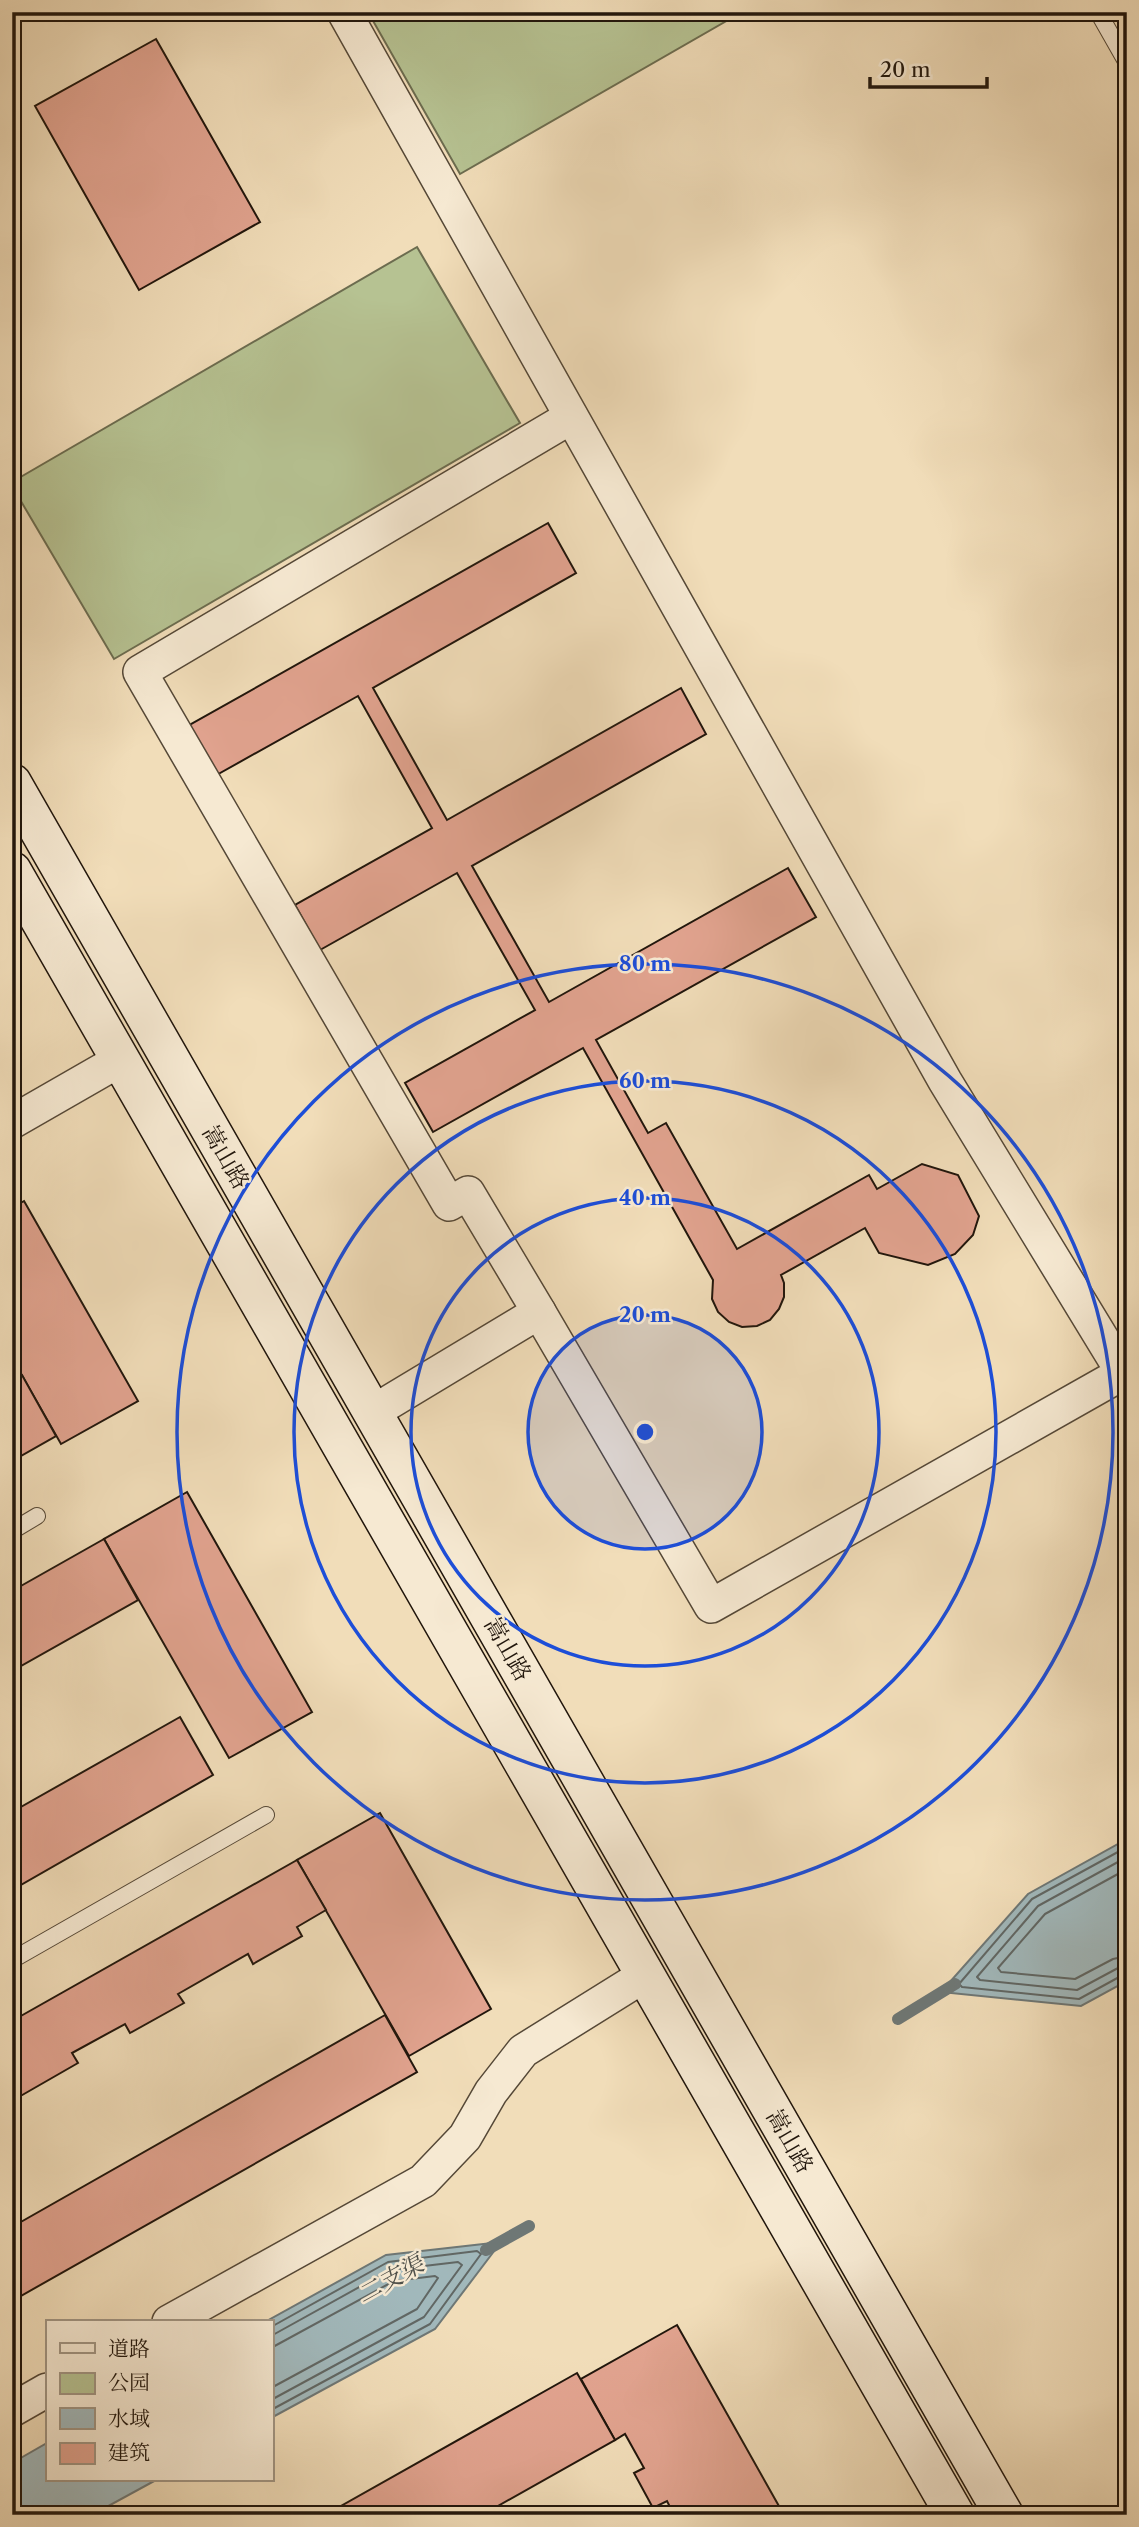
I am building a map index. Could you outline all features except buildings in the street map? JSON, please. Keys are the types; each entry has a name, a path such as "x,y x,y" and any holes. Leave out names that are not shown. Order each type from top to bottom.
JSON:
{"street":[{"path":"344,12 945,1081 1123,1373 711,1606 468,1193 449,1204 140,672 571,417"},
{"name":"嵩山路","path":"12,783 1004,2515"},
{"name":"嵩山路","path":"12,871 954,2515"},
{"path":"12,1122 120,1060"},
{"path":"373,1412 539,1312"},
{"path":"173,2320 423,2181 465,2137 491,2092 523,2051 645,1975"},
{"path":"12,2410 46,2391"}],"lane":[{"path":"1098,12 1127,63"},
{"path":"12,1531 37,1516"},
{"path":"12,1960 266,1815"}],"green space":[{"path":"368,12 742,12 460,174"},
{"path":"417,247 520,423 114,659 12,482"}],"water":[{"path":"1127,1839 1127,1981 1081,2006 941,1992 1028,1894"},
{"path":"501,2242 435,2329 273,2417 273,2320 269,2320 386,2255"},
{"path":"46,2444 46,2482 152,2482 92,2515 12,2515 12,2463"}],"waterway":[{"name":"二支渠","path":"898,2019 955,1984"},
{"name":"二支渠","path":"486,2250 529,2226"}]}
